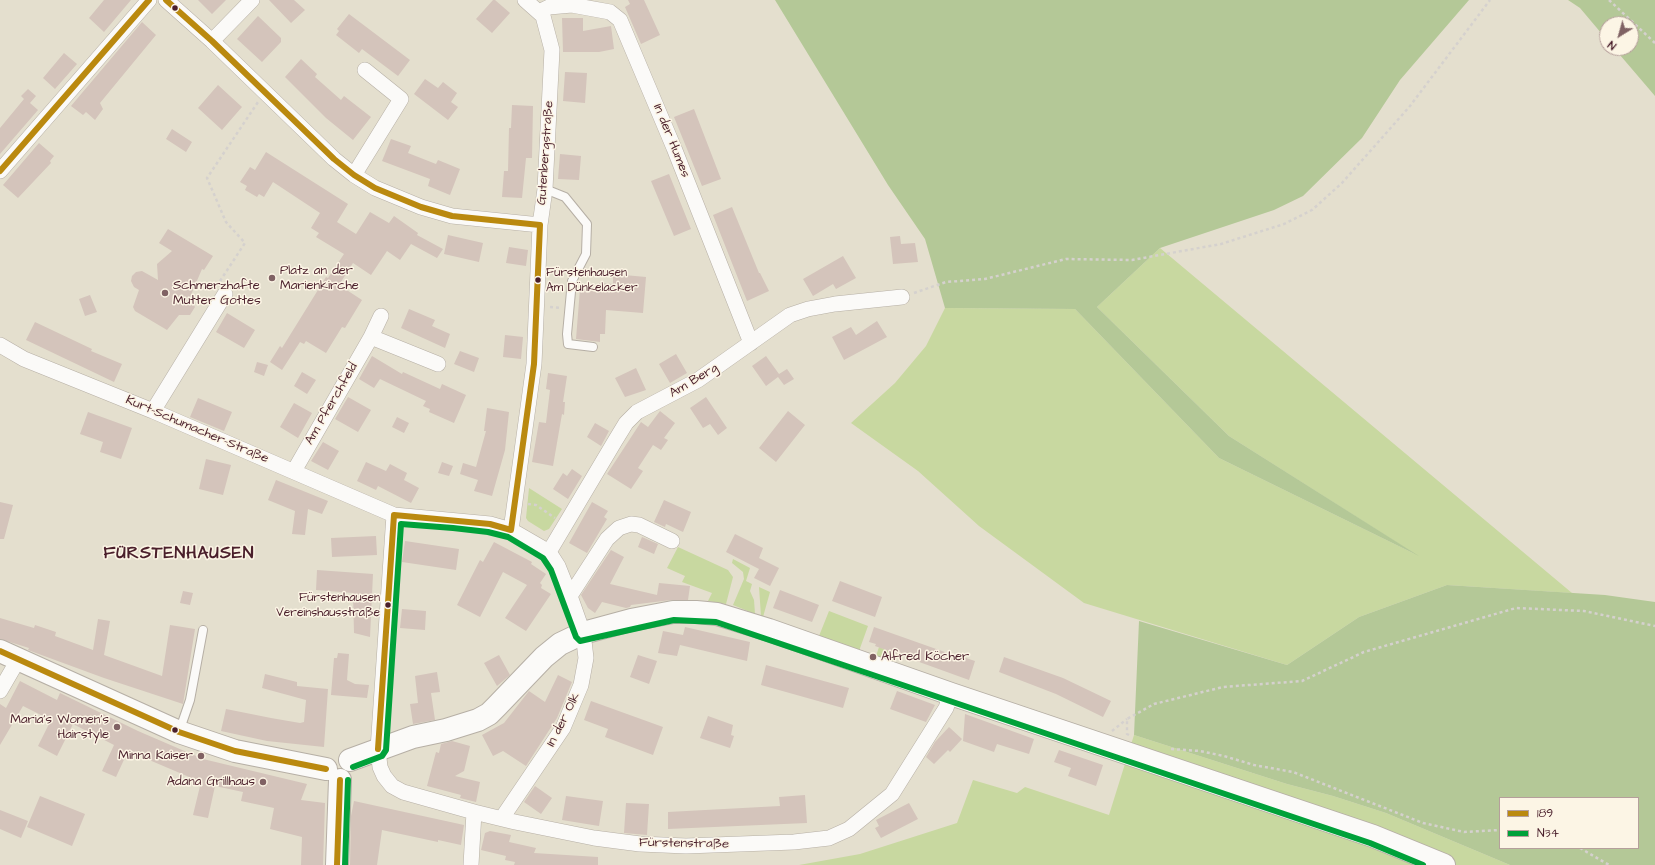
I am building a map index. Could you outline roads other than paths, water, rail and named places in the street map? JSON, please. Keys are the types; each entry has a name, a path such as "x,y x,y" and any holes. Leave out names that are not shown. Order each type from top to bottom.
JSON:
{"street":[{"path":"0,171 149,0"},
{"path":"166,0 265,91 317,143 354,175 388,193 421,207 452,216 540,225"},
{"path":"212,41 252,0"},
{"name":"Gutenbergstraße","path":"511,530 534,364 540,225 545,189 552,50 543,16 544,7 525,0"},
{"name":"In der Humes","path":"544,7 572,5 590,8 610,12 620,20 674,148 751,343"},
{"path":"354,175 401,99 365,70"},
{"path":"152,411 225,294"},
{"name":"Am Berg","path":"549,552 626,423 637,412 698,380 790,315 808,309 849,302 902,297"},
{"name":"Am Pferchfeld","path":"294,471 382,316"},
{"path":"371,337 438,364"},
{"name":"Kurt-Schumacher-Straße","path":"0,346 24,359 152,411 394,515 490,524 511,530 549,552"},
{"name":"Fürstenstraße","path":"394,515 378,749 380,767 384,776 392,786 402,792 474,812 594,838 640,844 686,846 794,842 829,838 849,830 892,794 946,708 951,694"},
{"path":"570,596 607,539 619,528 632,524 672,541"},
{"name":"In der Olk","path":"502,818 563,728 581,685 586,658 583,633 558,566 549,552"},
{"path":"337,865 333,774 328,761 335,756 343,755 350,760 413,737 446,730 478,720 489,714 544,657 560,644 583,633 631,620 674,612 718,614 951,694 1124,743 1373,836 1444,865"},
{"path":"0,690 9,656 179,732 235,751 333,774"},
{"path":"471,865 474,812"}],"lane":[{"path":"545,189 565,197 587,224 586,254 572,281 569,309 568,344 593,347"},
{"path":"179,732 190,700 203,630"}],"place":[{"name":"Platz an der Marienkirche","path":"272,278"},
{"name":"Fürstenhausen Am Dünkelacker","path":"538,280"},
{"name":"Schmerzhafte Mutter Gottes","path":"165,293"},
{"name":"Fürstenhausen Vereinshausstraße","path":"388,605"},
{"name":"Alfred Köcher","path":"873,657"},
{"name":"Maria's Women's Hairstyle","path":"117,727"},
{"name":"Minna Kaiser","path":"201,756"},
{"name":"Adana Grillhaus","path":"263,782"}],"district":[{"name":"FÜRSTENHAUSEN","path":"179,554"}]}
